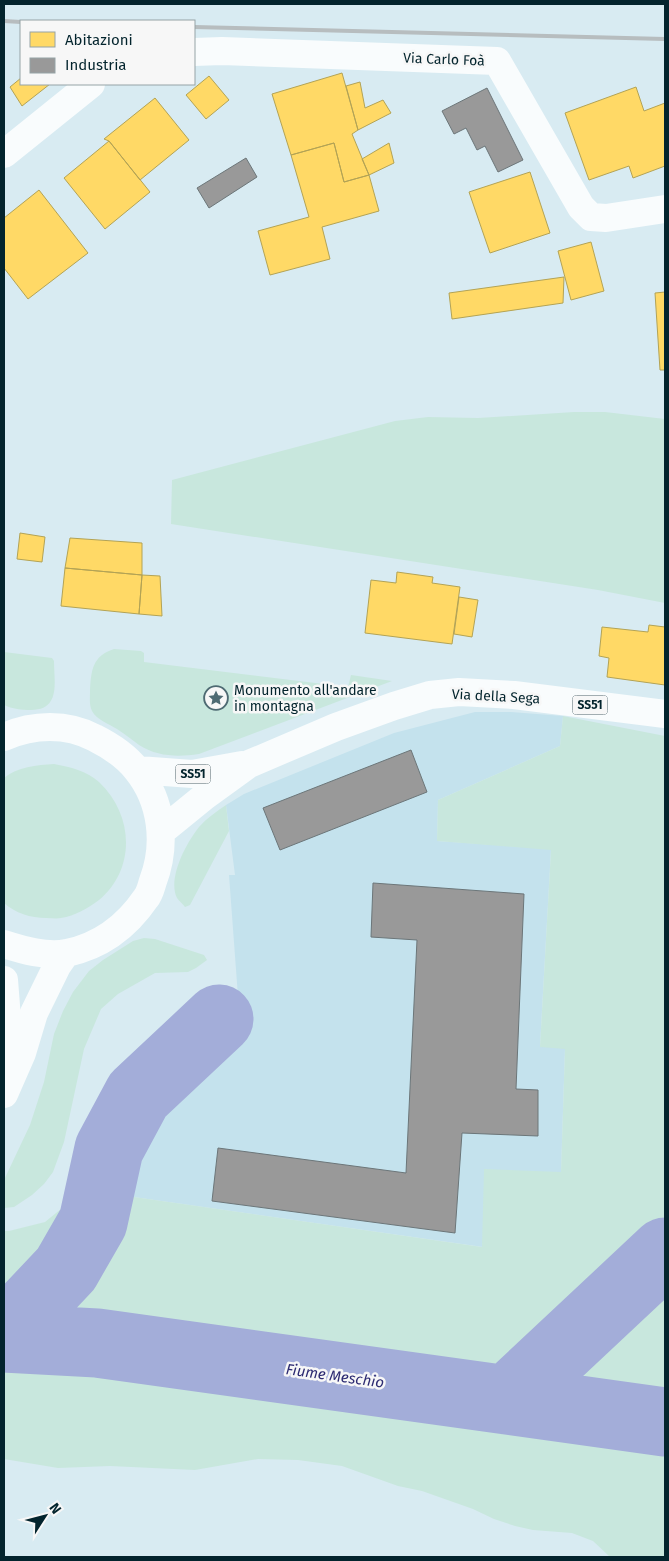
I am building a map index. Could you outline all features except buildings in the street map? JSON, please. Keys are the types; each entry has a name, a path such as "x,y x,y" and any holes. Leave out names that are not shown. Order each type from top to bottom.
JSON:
{"main road":[{"name":"Via Carlo Foà","path":"195,52 497,61 581,207 591,217 606,218 665,209"},
{"path":"4,154 90,85"},
{"name":"Via della Sega","path":"162,831 249,764 336,727 430,695 460,692 514,695 665,714"},
{"path":"4,944 31,952 66,953 98,943 126,924 147,897 159,865 162,831 154,798 138,770 114,748 86,733 67,728 46,726 8,731"},
{"name":"Via della Sega","path":"138,770 192,774 249,764"},
{"path":"4,1094 22,1053 34,1013 57,966 66,953"},
{"path":"4,980 9,1044 4,1088"}],"shaded area":[{"path":"475,712 511,712 563,716 560,746 438,800 437,841 551,849 540,1046 565,1048 561,1172 483,1247 127,1196 140,1134 171,1075 214,1040 239,1010 229,875 235,875 226,805 244,794 394,733"}],"green space":[{"path":"605,412 665,419 665,603 598,590 171,524 172,480 395,421 428,417 478,418"},
{"path":"114,649 141,651 144,653 144,662 348,687 351,675 392,681 199,754 168,755 153,752 139,745 100,719 92,711 90,692 94,665 101,656"},
{"path":"4,652 52,658 54,661 55,686 54,693 47,705 41,709 31,710 17,709 4,705"},
{"path":"563,716 665,736 665,1557 610,1557 593,1541 572,1533 533,1530 515,1526 422,1491 398,1486 342,1466 298,1460 258,1459 195,1470 110,1466 58,1468 4,1459 4,1231 45,1222 83,1191 482,1247 484,1169 561,1172 565,1049 540,1047 551,850 437,841 438,800 560,746"},
{"path":"54,764 84,772 99,782 111,795 119,810 126,842 120,873 99,900 86,909 66,917 40,918 13,910 4,903 4,778 21,769"},
{"path":"226,805 229,831 190,905 185,907 177,898 175,890 176,871 184,851 199,827"},
{"path":"144,938 155,939 204,955 207,960 188,972 155,973 118,994 101,1009 84,1049 64,1142 53,1172 32,1195 14,1207 4,1208 4,1180 30,1125 44,1082 54,1034 63,1011 73,992 89,971 133,941"}],"waterway":[{"path":"4,1335 66,1269 93,1222 109,1149 138,1095 219,1019"},
{"path":"507,1400 665,1252"},
{"name":"Fiume Meschio","path":"4,1338 97,1343 665,1422"}],"railway":[{"path":"4,21 20,22"},
{"path":"195,27 665,39"}],"place":[{"name":"Monumento all'andare in montagna","path":"216,698"}]}
